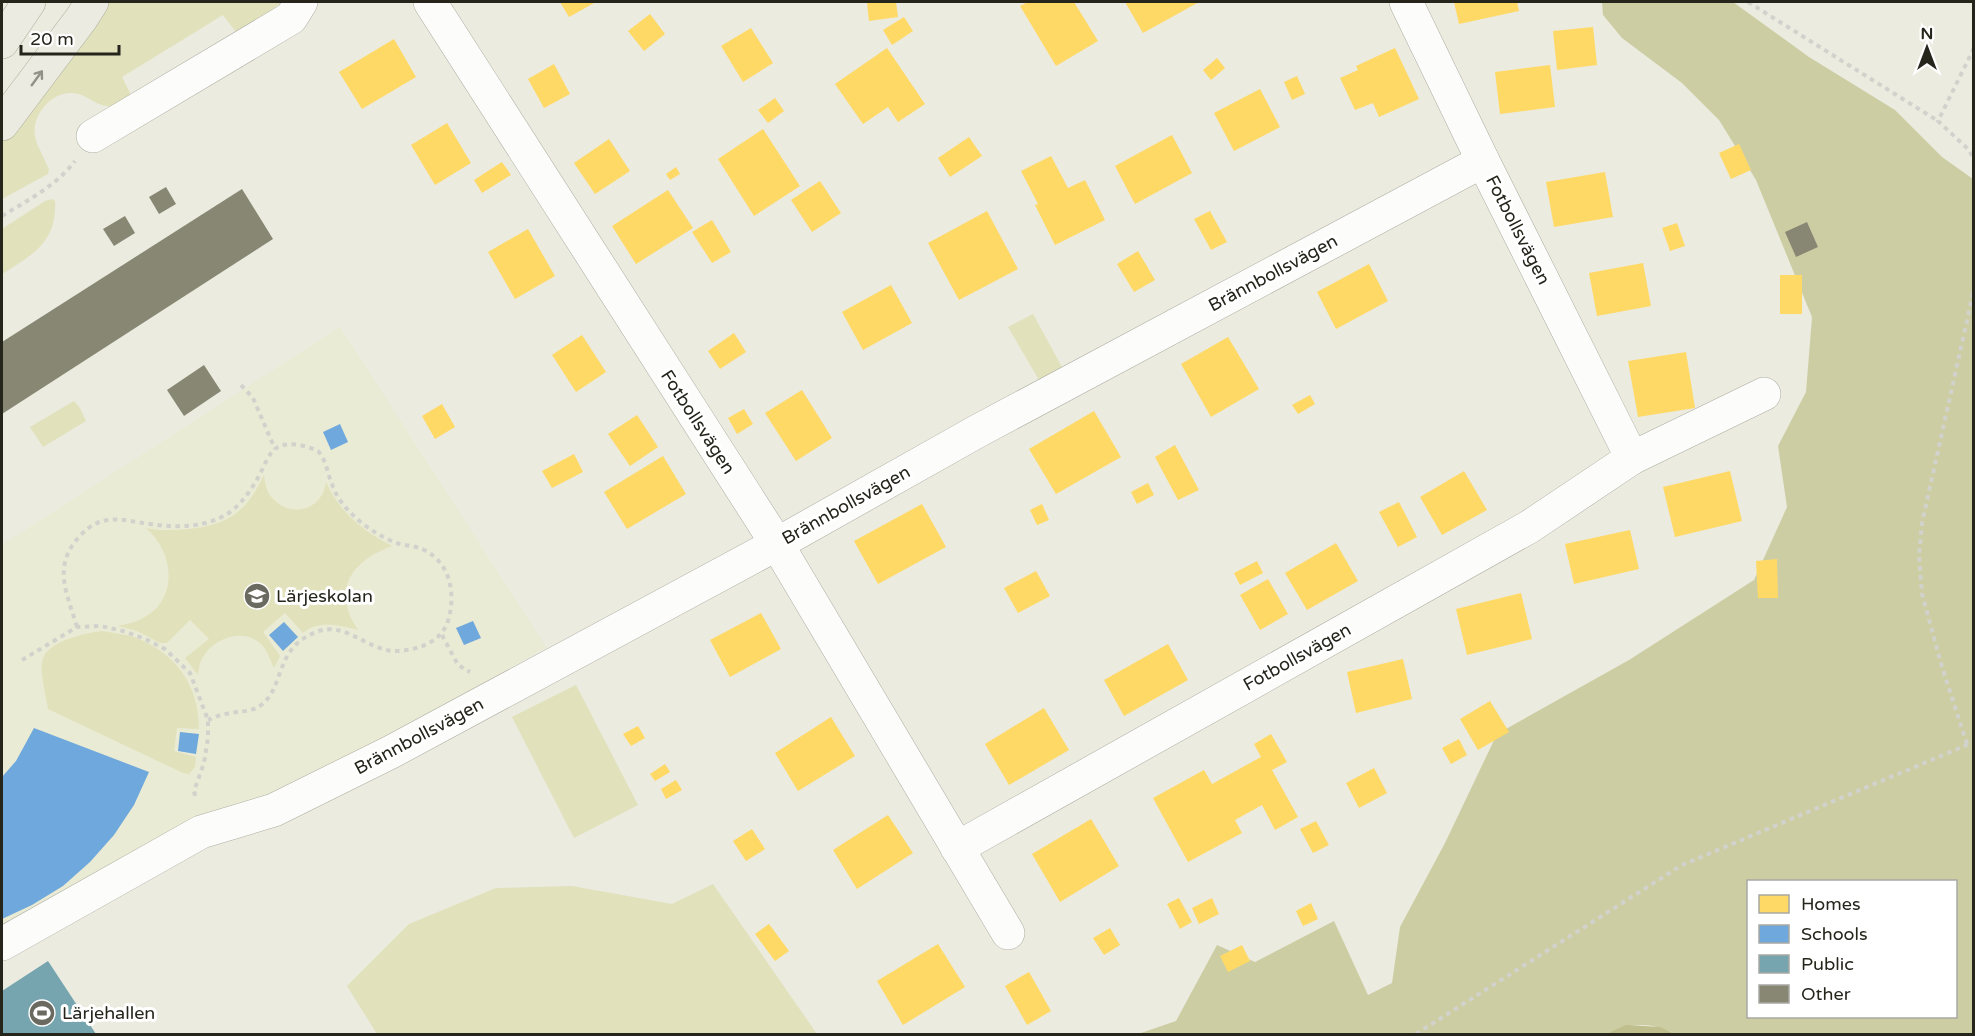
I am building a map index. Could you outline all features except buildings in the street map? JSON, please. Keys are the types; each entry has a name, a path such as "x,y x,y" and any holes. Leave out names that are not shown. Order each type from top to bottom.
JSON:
{"main road":[{"path":"2,42 29,2"},
{"path":"2,124 81,20 92,2"}],"street":[{"path":"93,136 291,18 301,2"},
{"name":"Fotbollsvägen","path":"430,2 777,544 1008,933"},
{"name":"Fotbollsvägen","path":"1406,2 1632,458"},
{"name":"Brännbollsvägen","path":"2,944 201,832 274,810 391,752 777,544 976,432 1483,161"},
{"name":"Fotbollsvägen","path":"957,848 1529,527 1632,458 1764,394"}],"path":[{"path":"1748,2 1938,121 1969,150 1974,160"},
{"path":"1938,121 1974,48"},
{"path":"2,216 54,184"},
{"path":"1967,744 1942,667 1922,594 1919,556 1922,523 1974,289"},
{"path":"241,385 254,398 275,449"},
{"path":"77,627 63,581 63,571 71,546 88,527 99,522 123,519 149,524 182,526 217,520 241,503 258,480 275,449 287,445 300,445 318,451 325,462 337,495 347,509 360,521 397,543 431,554 447,574 452,589 453,604 442,635 425,645 396,651 384,650 342,631 328,629 316,632 293,647 281,667 269,697 260,705 252,710 225,714 208,720"},
{"path":"22,660 77,627 101,626 143,638 165,649 190,673 208,720 204,763 194,791 201,832"},
{"path":"442,635 458,665 500,693"},
{"path":"1416,1035 1682,865 1974,742"}],"shaded area":[{"path":"108,2 282,2 239,36 223,15 122,77 134,101 110,106 98,104 73,93 65,93 51,100 36,120 35,128 36,140 49,170 48,174 2,199 2,140 53,81"},
{"path":"1602,2 1733,2 1809,57 1895,110 1942,157 1973,179 1973,1034 1675,1034 1657,1027 1640,1025 1606,1034 1138,1034 1176,1021 1217,945 1255,962 1334,921 1368,995 1392,983 1400,927 1445,843 1497,734 1629,660 1754,580 1787,507 1778,446 1806,392 1812,317 1756,180 1719,120 1682,83 1622,38 1603,15"},
{"path":"52,199 55,201 55,215 47,238 32,254 2,274 2,229 45,201"},
{"path":"1033,314 1062,367 1039,380 1008,327"},
{"name":"Lärjeskolan","path":"340,327 546,647 19,952 2,958 2,545"},
{"path":"74,401 86,421 43,447 30,427"},
{"path":"264,475 269,494 276,502 293,509 311,506 323,492 326,482 338,503 353,520 392,546 366,560 356,569 350,579 346,590 346,602 350,616 358,630 336,625 322,625 303,633 285,613 263,632 280,656 274,668 260,643 245,636 237,636 221,640 208,650 201,661 198,675 185,658 209,639 190,620 167,643 160,643 137,631 118,626 138,620 153,611 162,601 167,589 169,576 163,550 146,528 188,529 225,520 243,507"},
{"path":"102,631 134,637 149,644 173,662 190,685 195,698 199,729 177,728 174,751 196,757 195,767 189,774 48,709 42,673 42,662 45,655 58,643 67,639"},
{"path":"576,685 638,805 574,838 512,717"},
{"path":"713,884 817,1034 377,1034 347,986 409,924 496,888 572,886 672,904"},
{"path":"1626,1025 1660,1027 1675,1034 1606,1034"}],"place":[{"name":"Lärjeskolan","path":"257,596"},
{"name":"Lärjehallen","path":"42,1013"}]}
